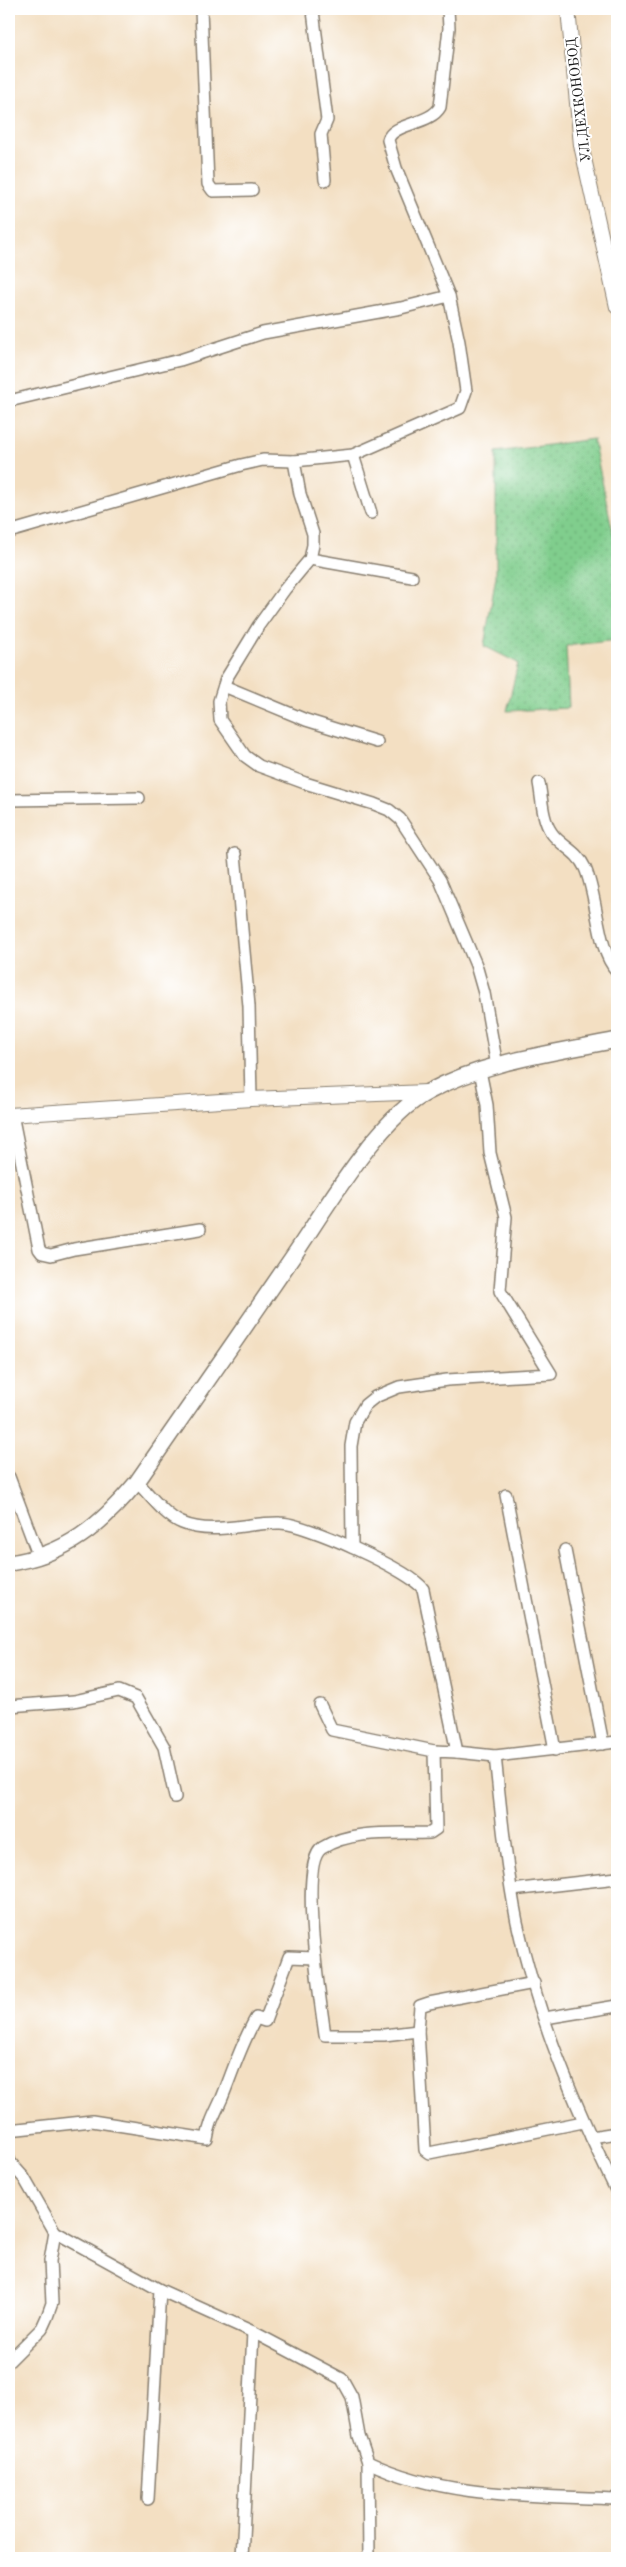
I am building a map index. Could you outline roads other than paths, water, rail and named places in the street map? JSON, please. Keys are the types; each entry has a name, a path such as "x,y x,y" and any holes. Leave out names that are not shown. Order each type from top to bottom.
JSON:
{"main road":[{"path":"9,1563 39,1557 79,1538 123,1500 382,1130 400,1112 427,1092 480,1071 617,1040"}],"street":[{"path":"201,9 208,184 213,191 219,192 252,190"},
{"path":"9,532 263,460 294,461 354,455 460,408 466,391 459,342 449,296 396,168 388,140 393,131 432,116 440,107 449,28 448,9"},
{"name":"УЛ.ДЕХКОНОБОД","path":"568,9 581,145 617,307"},
{"path":"313,11 327,120 321,134 325,180"},
{"path":"9,401 180,360 263,333 392,310 449,296"},
{"path":"354,455 371,514"},
{"path":"294,461 300,494 313,534 310,559 259,625 224,686 219,700 220,720 250,760 259,766 304,783 390,810 400,819 440,880 476,965 484,993 497,1066"},
{"path":"310,559 412,577"},
{"path":"224,686 306,720 377,742"},
{"path":"539,783 551,832 577,855 585,867 593,891 605,952 617,971"},
{"path":"9,800 139,798"},
{"path":"235,854 249,1006 251,1099"},
{"path":"352,1548 351,1446 356,1422 365,1405 375,1397 399,1386 447,1380 551,1374 500,1292 506,1217 490,1152 487,1105 480,1071"},
{"path":"200,1229 74,1249 51,1255 42,1253 39,1249 10,1114 251,1099 427,1092"},
{"path":"9,1477 39,1557"},
{"path":"137,1482 173,1518 182,1524 220,1528 283,1523 352,1548 419,1582 423,1589 457,1752"},
{"path":"506,1495 555,1750"},
{"path":"565,1550 602,1744"},
{"path":"9,1706 74,1700 120,1692 136,1698 164,1748 175,1797"},
{"path":"320,1706 332,1730 434,1751 495,1756 617,1742"},
{"path":"418,2031 384,2035 324,2035 311,1906 315,1857 321,1849 362,1836 435,1832 434,1751"},
{"path":"495,1756 517,1923 545,2018 583,2122 617,2192"},
{"path":"512,1890 617,1878"},
{"path":"9,2130 92,2121 206,2138 211,2118 222,2099 245,2036 256,2018 265,2022 289,1957 315,1958"},
{"path":"534,1983 420,2006 418,2031 423,2144 428,2153 583,2122"},
{"path":"545,2018 617,2006"},
{"path":"590,2137 617,2133"},
{"path":"9,2161 24,2178 54,2232 160,2290 253,2332 342,2379 352,2397 359,2436 368,2462 369,2558"},
{"path":"9,2361 42,2328 52,2303 50,2262 54,2232"},
{"path":"148,2499 160,2290"},
{"path":"242,2558 253,2332"},
{"path":"368,2462 399,2475 461,2490 617,2500"}]}
